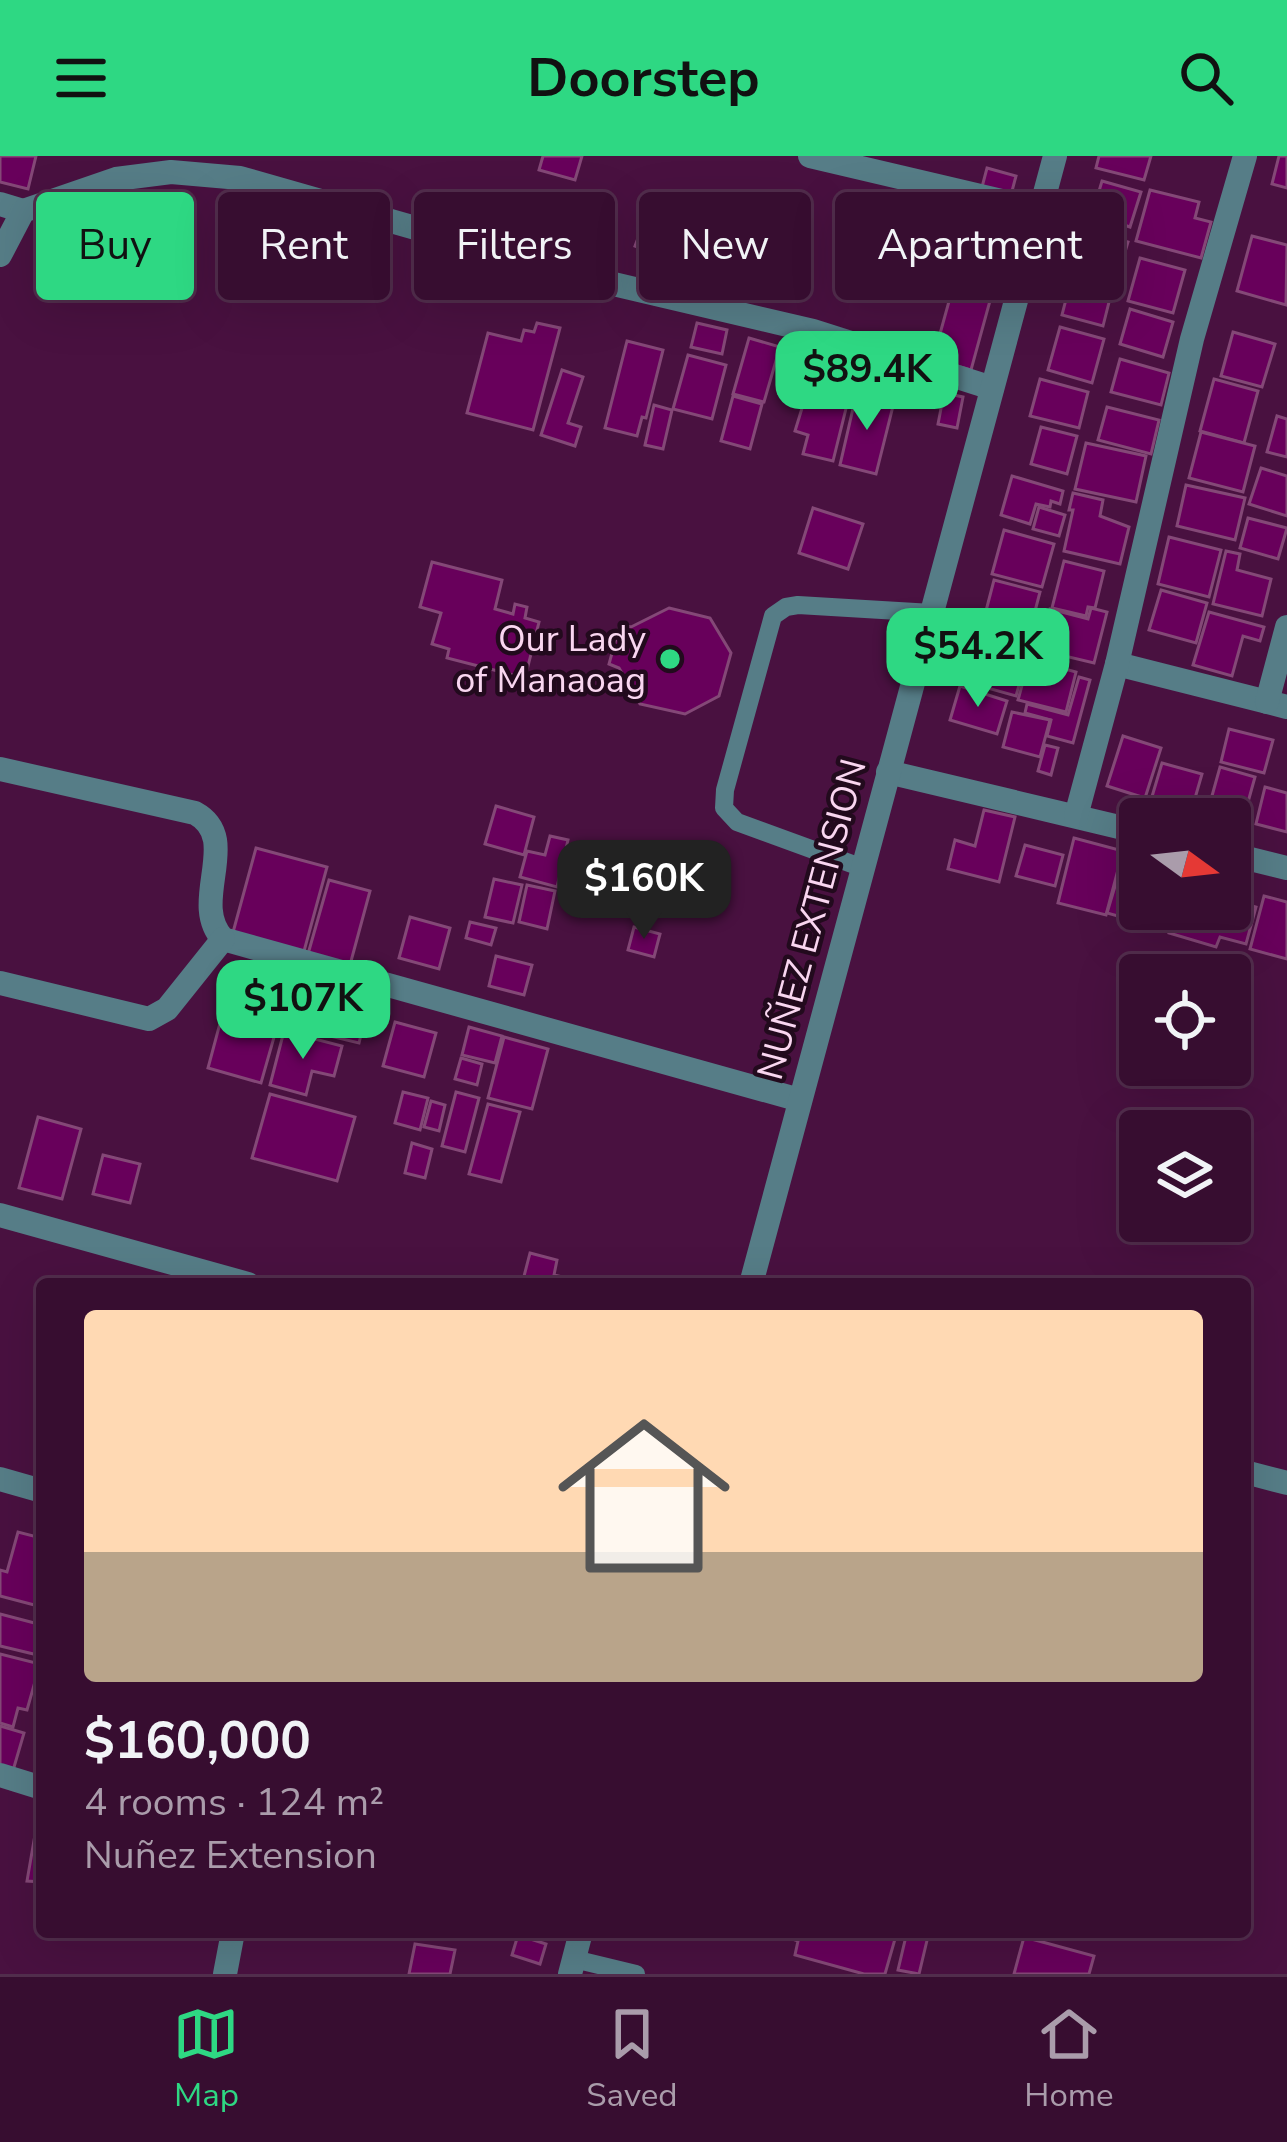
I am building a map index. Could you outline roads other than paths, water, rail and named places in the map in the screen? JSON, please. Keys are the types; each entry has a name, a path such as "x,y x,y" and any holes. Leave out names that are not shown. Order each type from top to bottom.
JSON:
{"street":[{"path":"810,156 963,192"},
{"name":"NUÑEZ EXTENSION","path":"1045,192 1054,156"},
{"path":"1076,816 1118,664 1192,339 1246,156"},
{"path":"0,255 12,207 116,179 171,172 240,178 605,282 813,331 992,388"},
{"name":"NUÑEZ EXTENSION","path":"753,1278 1016,300"},
{"path":"1118,664 1277,704 1287,628"},
{"path":"0,769 206,819 215,832 217,848 209,920 223,939 800,1100"},
{"path":"888,772 1119,827"},
{"path":"1251,859 1287,868"},
{"path":"0,982 149,1019 167,1009 223,939"},
{"path":"0,1214 227,1278"},
{"path":"1251,1474 1287,1483"},
{"path":"0,1479 36,1489"},
{"path":"0,1775 36,1786"},
{"path":"225,1974 231,1938"}],"lane":[{"path":"863,868 737,823 724,808 725,790 773,616 798,605 932,613"},
{"path":"572,1966 637,1974"}],"place":[{"name":"Our Lady of Manaoag","path":"670,659"}]}
